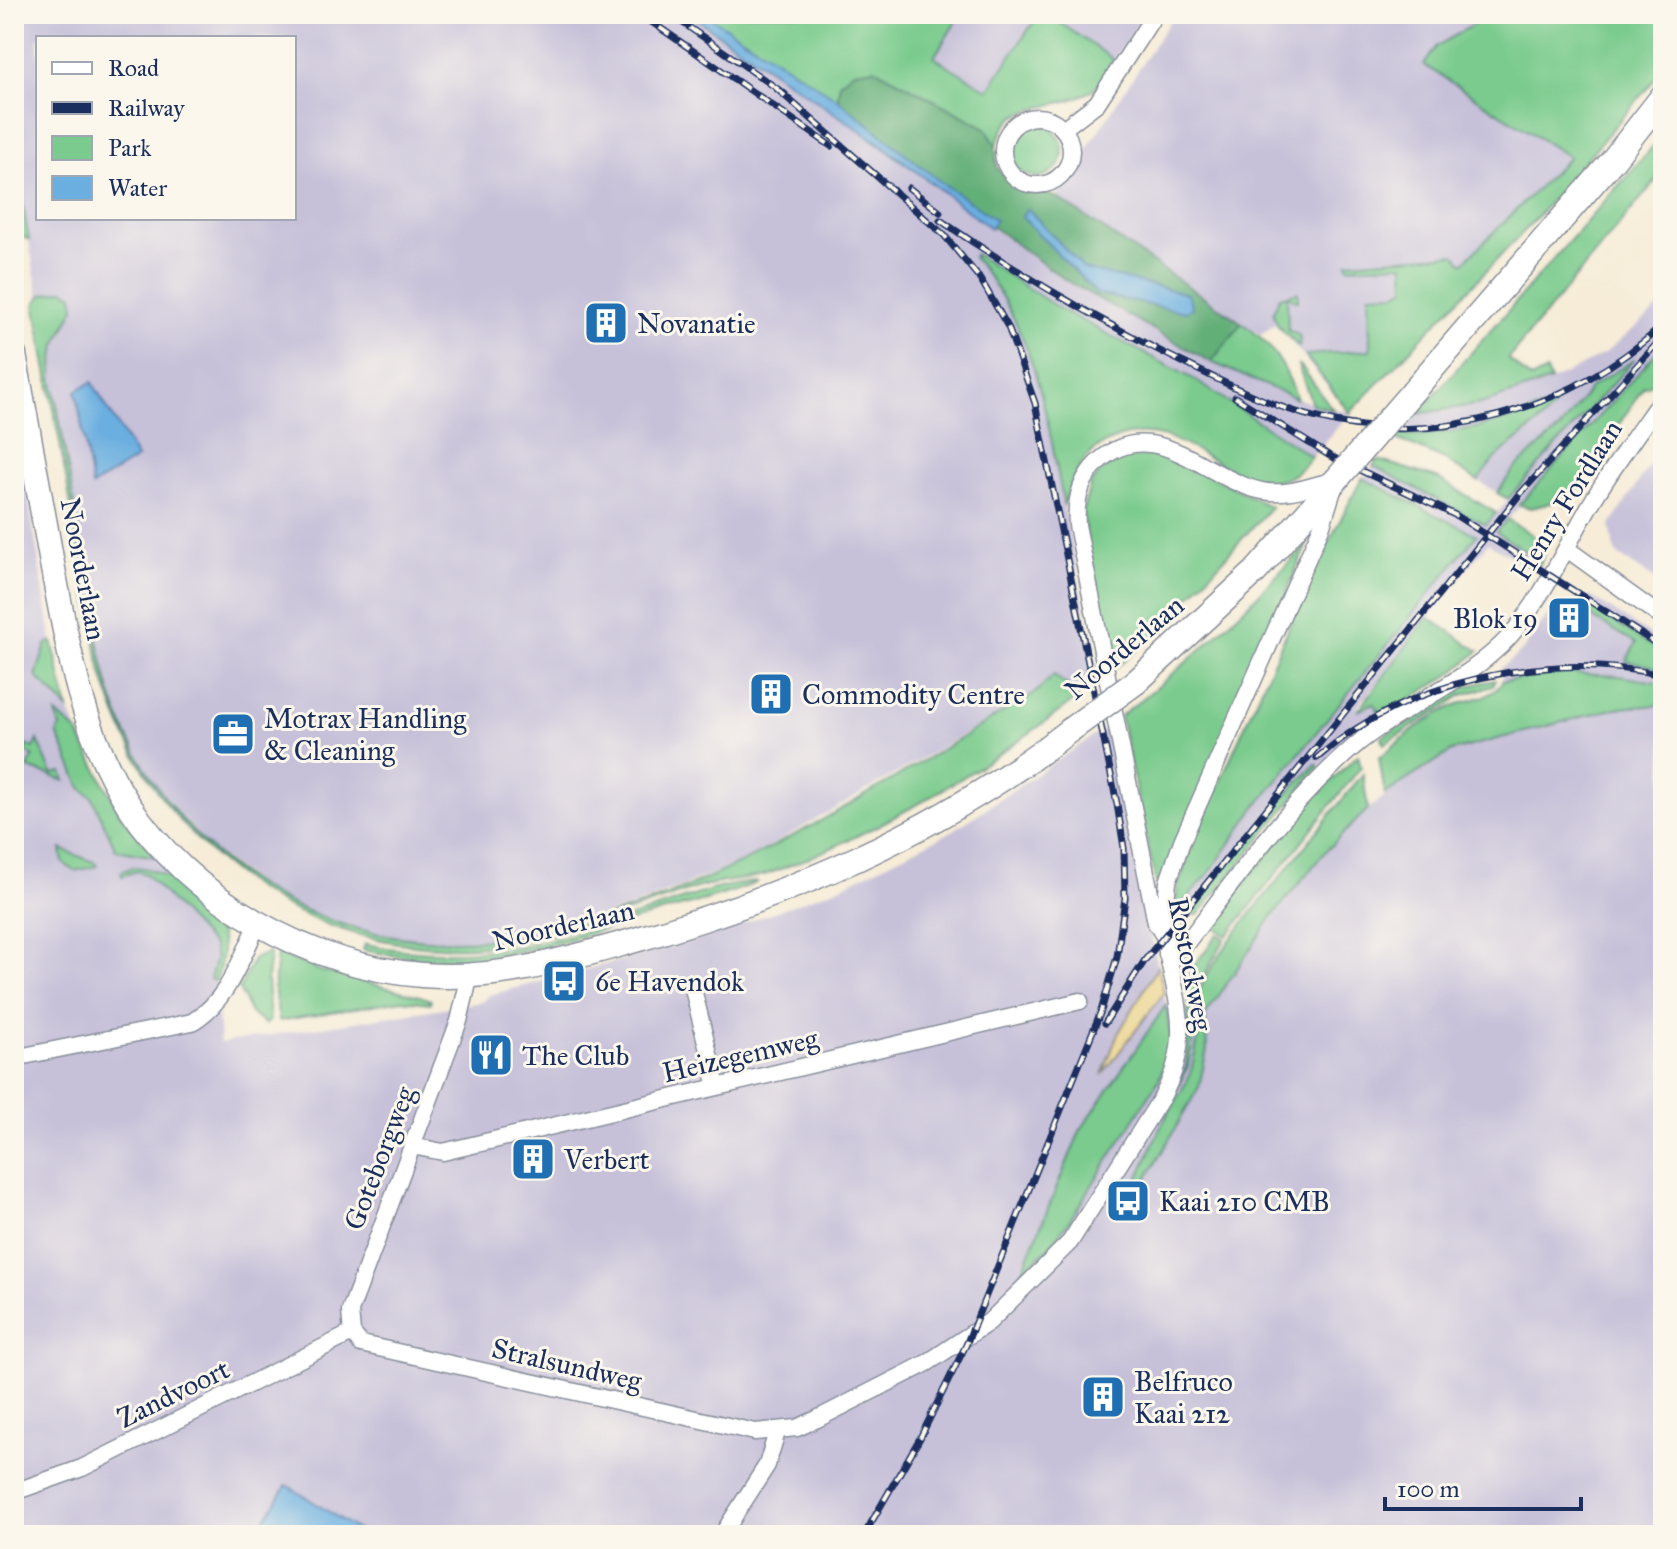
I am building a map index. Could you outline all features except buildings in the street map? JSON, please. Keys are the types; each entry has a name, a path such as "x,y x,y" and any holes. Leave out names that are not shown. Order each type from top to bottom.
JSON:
{"main road":[{"name":"Noorderlaan","path":"14,355 79,694 98,751 129,805 159,843 198,883 259,922 307,948 356,964 424,976 470,975 555,964 699,922 861,858 939,818 1136,682 1256,571 1613,160 1663,96"},
{"name":"Noorderlaan","path":"1613,160 1663,110"}],"street":[{"path":"1063,129 1097,103 1155,14"},
{"path":"1044,118 1063,129 1071,149 1066,169 1059,178 1038,185 1027,184 1009,170 1003,148 1006,137 1022,121 1044,118"},
{"name":"Henry Fordlaan","path":"1167,954 1184,946 1303,794 1332,766 1361,741 1493,653 1512,633 1567,549 1593,500 1663,397"},
{"name":"Rostockweg","path":"777,1432 817,1419 953,1347 1007,1307 1070,1242 1148,1120 1178,1063 1181,1027 1163,931 1156,923 1077,525 1080,490 1089,471 1118,447 1135,443 1158,444 1180,452 1256,490 1271,493 1336,480"},
{"name":"Noorderlaan","path":"1163,931 1168,882 1182,841 1321,528 1336,480"},
{"path":"1567,549 1663,618"},
{"path":"14,1058 169,1029 208,1013 222,996 259,922"},
{"name":"Goteborgweg","path":"352,1333 350,1311 459,1021 470,975"},
{"path":"694,993 717,1087"},
{"name":"Heizegemweg","path":"412,1146 443,1152 1080,1001"},
{"name":"Stralsundweg","path":"352,1333 361,1344 377,1349 733,1428 777,1432"},
{"name":"Zandvoort","path":"14,1492 82,1468 352,1333"},
{"path":"722,1535 767,1465 777,1432"}],"shaded area":[{"path":"14,14 689,14 883,146 957,204 1067,281 1211,362 1285,395 1350,413 1312,457 1192,378 1063,311 977,255 974,257 1001,295 1027,343 1038,377 1099,682 1080,696 1053,675 1034,694 742,862 624,909 539,933 473,942 409,940 334,923 268,892 207,845 158,788 134,747 117,709 102,661 14,155"},
{"path":"861,14 1145,14 1098,83 1072,101 1016,115"},
{"path":"1174,14 1663,14 1569,156 1333,393 1276,323 1261,335 1056,197"},
{"path":"1663,304 1663,345 1497,532 1535,557 1529,567 1488,543 1356,709 1373,703 1382,717 1319,767 1316,765 1295,785 1189,914 1181,908 1254,809 1477,536 1423,505 1362,478 1373,466 1486,525 1632,362 1591,387 1560,429 1515,468 1497,493 1478,481 1487,465 1551,412 1556,403 1489,426 1446,435 1400,435 1417,414 1444,412 1551,381 1574,370 1605,353"},
{"path":"14,413 52,641 68,709 94,770 122,817 217,927 222,947 216,981 220,1043 482,1002 489,995 705,938 838,888 954,830 1107,727 1166,1005 1205,1016 1245,954 1324,854 1368,809 1420,769 1452,751 1490,739 1616,708 1663,706 1663,1535 365,1535 287,1485 255,1535 14,1535"},
{"path":"1663,444 1663,584 1616,554 1610,526"},
{"path":"1590,596 1663,643 1663,653 1584,602"},
{"path":"1557,604 1582,608 1637,643 1650,666 1663,669 1663,684 1595,673 1502,681 1501,668 1520,653"}],"green space":[{"path":"689,14 961,14 934,57 988,90 1039,14 1047,14 1113,59 1098,85 1073,99 1018,115 1007,124 996,146 986,128 844,119"},
{"path":"1492,14 1663,14 1663,70 1529,226 1350,413 1305,355 1370,350 1369,294 1397,293 1405,288 1404,264 1348,267 1347,262 1455,254 1463,263 1569,157 1424,65 1437,46"},
{"path":"874,68 986,128 996,146 997,168 1008,181 1056,197 1242,323 1211,362 1067,281 844,119 838,95 840,82 854,71"},
{"path":"1037,125 1056,132 1063,151 1056,170 1037,177 1018,170 1011,151 1018,132"},
{"path":"1663,135 1663,172 1508,359 1531,379 1546,371 1551,381 1481,404 1417,414"},
{"path":"14,155 29,240 14,233"},
{"path":"975,254 1063,311 1192,378 1312,457 1290,477 1272,481 1234,471 1178,441 1157,435 1136,434 1112,440 1086,458 1075,476 1064,506 1044,407 1025,343 994,284 973,257"},
{"path":"64,290 73,295 75,307 56,345 52,376 98,642 117,711 144,766 180,817 225,861 276,896 372,932 471,941 571,926 670,894 767,849 861,798 1034,694 1054,675 1080,696 1008,748 931,796 851,839 770,873 703,886 584,926 500,944 471,947 405,944 343,930 285,906 234,872 188,830 150,780 120,724 99,662 35,304 42,295"},
{"path":"1298,292 1298,301 1287,296 1288,330 1300,336 1299,347 1278,326 1273,313 1279,297"},
{"path":"1242,323 1261,338 1276,356 1297,399 1211,362"},
{"path":"1663,345 1663,372 1644,386 1566,506 1558,501 1531,508 1519,505"},
{"path":"1635,359 1508,499 1497,493 1515,468 1560,429 1591,387"},
{"path":"1298,365 1301,366 1333,410 1312,404"},
{"path":"1557,402 1549,413 1497,457 1478,481 1445,460 1396,439 1400,435 1480,427"},
{"path":"1137,451 1165,452 1271,507 1151,639 1113,671 1082,512 1091,483 1101,471"},
{"path":"1378,460 1437,478 1496,513 1486,525 1373,466"},
{"path":"1362,478 1477,535 1254,809 1208,875 1179,907 1176,898 1178,885 1197,833 1314,571"},
{"path":"1507,519 1539,539 1545,552 1539,566 1532,562 1534,557 1496,532"},
{"path":"1308,542 1162,882 1156,883 1120,716 1218,634"},
{"path":"1584,602 1663,653 1663,669 1626,661 1636,643 1574,607"},
{"path":"1428,617 1479,651 1454,672 1382,717 1373,703 1358,711"},
{"path":"52,641 68,709 36,676 46,645"},
{"path":"1567,673 1619,676 1663,683 1663,705 1616,708 1452,751 1385,794 1379,758 1427,721 1448,709 1489,694 1502,681"},
{"path":"1495,680 1493,686 1462,695 1384,744 1382,737 1461,687"},
{"path":"56,714 77,731 122,817 155,857 116,850 92,797 81,788 57,733 60,727"},
{"path":"38,740 52,774 62,772 65,781 28,768 33,757 25,750 26,745 34,748"},
{"path":"1358,755 1361,767 1227,936 1212,925 1301,810"},
{"path":"1316,764 1319,767 1198,915 1189,914 1272,810"},
{"path":"1363,774 1368,809 1323,854 1272,917 1205,1016 1207,1049 1199,1087 1142,1187 1136,1184 1161,1126 1190,1076 1198,1039 1194,1002 1207,975 1232,937"},
{"path":"61,849 97,866 75,871 63,863"},
{"path":"133,867 147,869 174,881 209,912 222,944 222,960 216,981 210,979 216,958 213,946 146,874 137,871 122,876 121,872"},
{"path":"758,882 581,936 512,953 441,959 363,950 365,944 438,952 507,948 576,933 715,889"},
{"path":"1218,934 1225,939 1191,998 1192,1043 1188,1067 1162,1117 1186,1066 1189,972"},
{"path":"270,953 267,980 270,1020 265,1024 250,1013 239,989 254,958"},
{"path":"277,953 321,971 431,1000 430,1003 402,1000 279,1021 274,988"},
{"path":"1166,1005 1171,1042 1159,1080 1070,1220 1047,1249 1022,1272 1080,1131"}],"sand":[{"path":"1158,966 1164,993 1102,1075 1118,1034"}],"water":[{"path":"689,14 705,14 835,97 938,180 996,220 990,228 883,146"},
{"path":"1027,208 1084,269 1188,294 1192,308 1185,312 1097,294 1022,217"},
{"path":"92,382 137,458 92,486 76,391"},
{"path":"287,1485 365,1535 255,1535"}],"railway":[{"path":"640,14 831,146"},
{"path":"670,14 785,94"},
{"path":"776,88 944,235 981,280 1008,327 1035,403 1124,848 1125,898 1117,957 1101,1011 966,1345 920,1438 864,1535"},
{"path":"909,188 940,212"},
{"path":"940,220 1078,307 1201,371 1294,411 1360,426 1407,428 1454,425 1500,415 1545,400 1587,379 1627,354 1663,325"},
{"path":"1105,1023 1145,960 1520,494 1662,338"},
{"path":"1235,397 1330,456 1457,516 1663,648"},
{"path":"1317,758 1353,731 1393,708 1480,678 1526,670 1572,667 1618,668 1663,675"}],"place":[{"name":"Novanatie","path":"606,323"},
{"name":"Blok 19","path":"1569,618"},
{"name":"Commodity Centre","path":"771,694"},
{"name":"Motrax Handling & Cleaning","path":"233,734"},
{"name":"6e Havendok","path":"564,981"},
{"name":"The Club","path":"491,1055"},
{"name":"Verbert","path":"533,1159"},
{"name":"Kaai 210 CMB","path":"1128,1201"},
{"name":"Belfruco Kaai 212","path":"1103,1397"}]}
